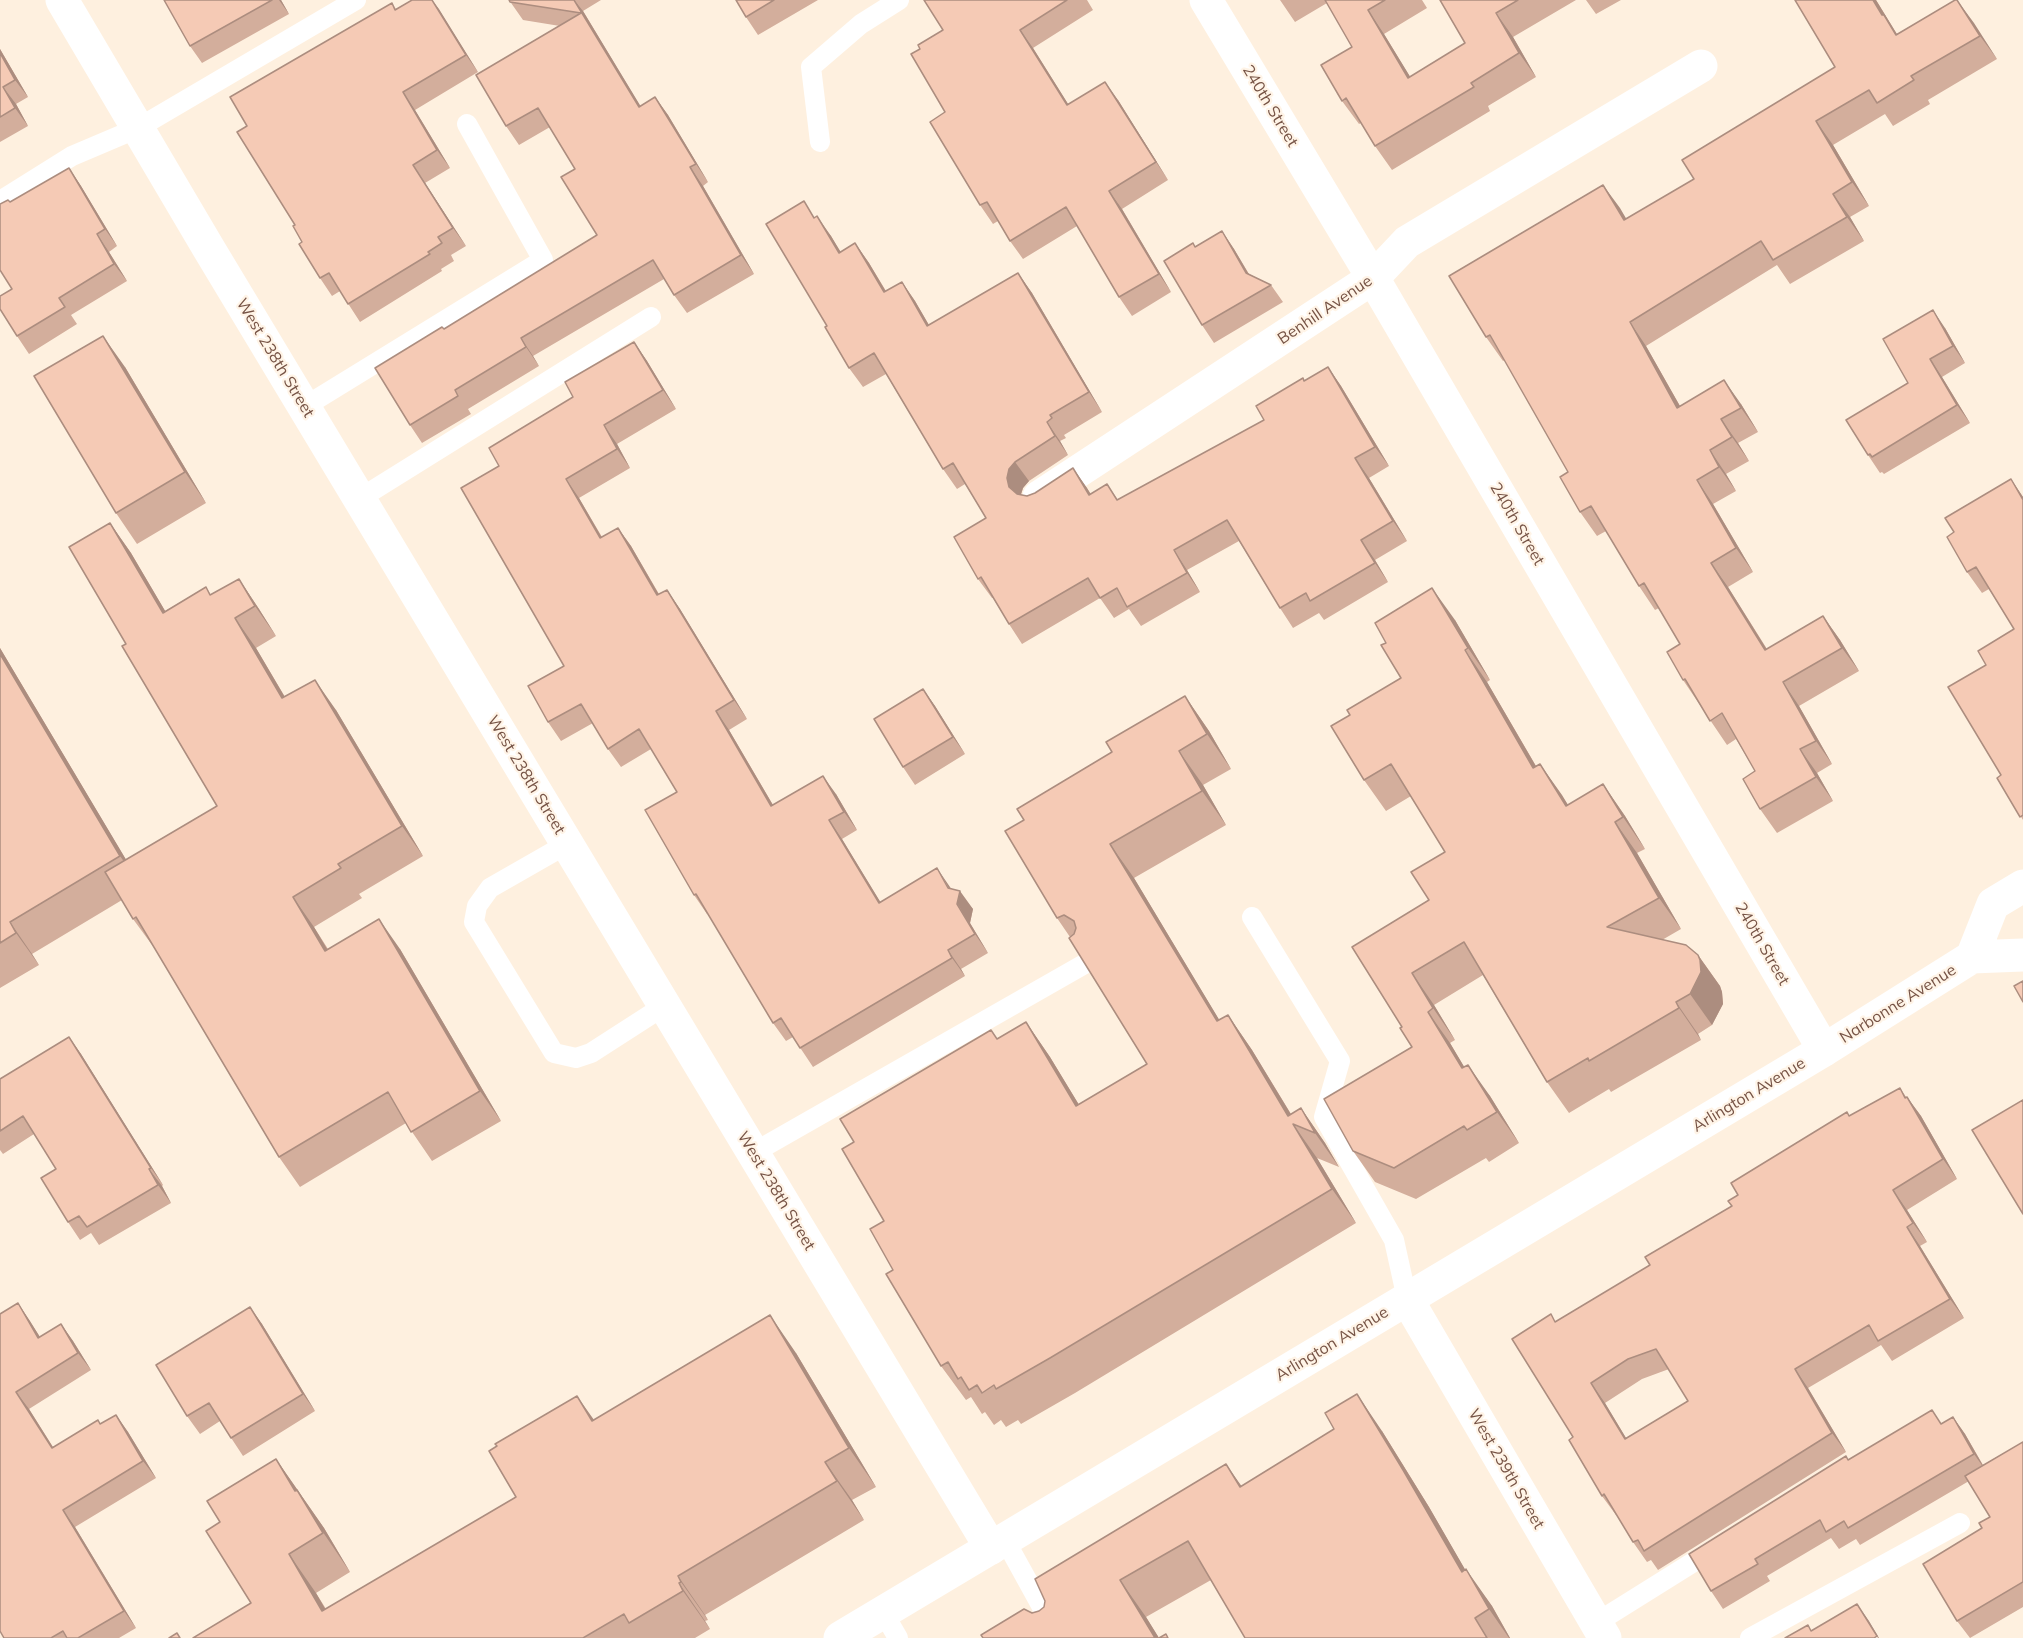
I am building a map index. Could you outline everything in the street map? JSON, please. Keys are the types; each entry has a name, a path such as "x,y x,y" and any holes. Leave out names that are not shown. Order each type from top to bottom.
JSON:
{"street":[{"name":"West 238th Street","path":"62,0 753,1153 998,1544"},
{"name":"240th Street","path":"1206,0 1373,279 1824,1050"},
{"name":"Benhill Avenue","path":"1039,497 1373,279 1407,242 1701,66"},
{"name":"Narbonne Avenue","path":"1972,957 1993,904 2023,886"},
{"name":"Narbonne Avenue","path":"1824,1050 1972,957 2023,955"},
{"name":"Arlington Avenue","path":"840,1638 891,1625 998,1544 1824,1050"},
{"name":"West 239th Street","path":"1407,1299 1601,1630"}],"lane":[{"path":"0,201 72,156 138,128 356,0"},
{"path":"820,142 811,67 861,24 899,0"},
{"path":"304,406 543,260 467,124"},
{"path":"359,499 651,317"},
{"path":"567,844 490,888 477,906 474,922 554,1053 576,1058 591,1053 664,1006"},
{"path":"1252,917 1340,1060 1324,1117 1394,1239 1407,1299"},
{"path":"753,1153 1088,962"},
{"path":"1750,1638 1960,1523"},
{"path":"1601,1630 1727,1541"},
{"path":"998,1544 1059,1638"}],"building":[{"path":"164,0 272,0 190,46"},
{"path":"412,0 432,0 466,55 403,92 437,150 413,165 453,228 438,237 442,243 428,252 430,254 348,304 329,273 320,278 299,244 302,242 293,226 295,225 237,132 247,126 230,97 392,3 395,10"},
{"path":"509,0 574,0 639,107 655,97 696,164 690,167 741,255 674,295 653,260 521,338 526,347 455,390 458,396 410,425 375,368 442,327 444,329 597,235 561,177 575,169 538,108 506,126 476,75 581,13"},
{"path":"736,0 774,0 746,17"},
{"path":"924,0 1067,0 1020,30 1067,105 1105,82 1156,162 1109,191 1159,274 1119,297 1066,207 1010,241 987,202 980,205 930,122 945,112 911,54 920,49 918,45 943,30"},
{"path":"1325,0 1385,0 1368,10 1408,78 1465,43 1440,0 1518,0 1496,13 1519,53 1471,83 1474,87 1375,146 1346,98 1342,101 1321,65 1352,47"},
{"path":"1795,0 1873,0 1896,35 1957,0 1980,36 1911,76 1914,80 1877,103 1869,90 1816,121 1852,182 1833,194 1847,217 1773,260 1761,241 1630,322 1677,408 1724,380 1741,408 1721,419 1732,437 1710,450 1719,467 1697,480 1736,548 1711,563 1765,650 1823,616 1842,648 1783,682 1816,741 1800,749 1816,777 1760,809 1743,779 1755,771 1722,713 1710,721 1685,679 1683,680 1667,652 1680,644 1644,583 1639,586 1591,506 1580,512 1560,477 1568,472 1490,335 1486,337 1449,276 1603,185 1624,220 1694,179 1682,160 1835,67"},
{"path":"0,53 15,80 3,87 15,108 0,117"},
{"path":"69,168 105,229 97,234 114,264 59,298 65,307 17,336 0,309 0,296 12,289 0,270 0,204 8,200 10,202"},
{"path":"804,201 814,218 817,216 839,253 855,243 884,292 902,282 927,326 1018,273 1089,392 1050,415 1052,418 1047,422 1055,436 1015,462 1009,469 1007,478 1009,487 1017,494 1027,496 1035,493 1073,468 1089,495 1107,484 1117,500 1264,420 1256,406 1303,378 1304,381 1328,367 1375,447 1355,458 1393,521 1361,540 1375,563 1310,601 1306,593 1280,608 1227,520 1174,550 1187,573 1127,607 1117,588 1100,598 1088,578 1009,624 981,577 978,579 954,537 986,518 953,463 943,469 874,353 849,368 825,327 827,326 766,224"},
{"path":"1222,231 1246,273 1271,285 1202,325 1164,261 1193,243 1195,247"},
{"path":"1933,310 1953,346 1930,359 1957,405 1872,457 1868,455 1846,420 1908,383 1883,339"},
{"path":"103,336 185,472 116,513 34,376"},
{"path":"634,342 663,390 604,425 617,449 566,479 600,538 618,528 657,595 667,590 734,700 716,711 771,806 823,776 844,812 829,820 879,903 937,868 948,888 960,891 957,904 975,934 948,950 952,958 800,1048 781,1018 773,1023 645,810 677,792 639,729 608,749 581,704 548,722 528,686 564,666 461,488 499,466 489,448 573,397 565,382"},
{"path":"2011,479 2023,500 2023,815 2020,817 1997,778 2001,775 1948,687 1986,665 1978,651 2014,629 1976,567 1967,572 1947,537 1954,532 1945,518"},
{"path":"110,523 163,613 206,587 210,595 239,579 255,606 235,618 282,698 315,680 402,826 338,864 341,868 293,897 325,951 379,919 480,1091 411,1132 388,1092 279,1157 136,917 133,919 105,872 217,806 122,646 126,644 69,547"},
{"path":"1432,588 1468,648 1465,650 1533,768 1540,764 1566,806 1603,784 1623,817 1615,822 1659,898 1607,927 1686,945 1698,955 1701,972 1690,994 1676,1002 1679,1008 1589,1061 1588,1058 1547,1082 1464,942 1412,973 1433,1008 1428,1012 1462,1068 1468,1065 1497,1112 1467,1130 1464,1126 1394,1168 1353,1151 1324,1099 1412,1047 1352,947 1429,900 1411,872 1445,852 1391,764 1364,780 1331,726 1350,715 1347,710 1401,678 1381,645 1386,643 1375,623"},
{"path":"0,654 120,856 10,922 16,933 0,943"},
{"path":"923,689 953,737 903,767 874,719"},
{"path":"1185,696 1207,734 1179,751 1202,791 1110,844 1217,1021 1228,1015 1288,1116 1301,1108 1315,1133 1293,1124 1332,1189 996,1389 994,1385 982,1393 977,1385 969,1390 961,1377 958,1379 948,1362 941,1366 886,1274 893,1270 870,1229 884,1221 842,1149 854,1142 840,1119 991,1030 997,1039 1026,1022 1076,1106 1147,1064 1069,938 1074,934 1076,928 1074,921 1064,915 1057,918 1005,831 1024,820 1017,809 1112,752 1106,742"},
{"path":"2023,981 2023,1002 2014,986"},
{"path":"69,1037 151,1168 149,1169 158,1185 87,1227 79,1216 68,1222 41,1178 56,1169 23,1116 0,1131 0,1079"},
{"path":"1900,1088 1943,1159 1893,1190 1913,1223 1907,1227 1950,1299 1878,1341 1869,1325 1795,1369 1832,1433 1644,1551 1638,1540 1633,1542 1604,1494 1602,1496 1569,1440 1573,1437 1512,1339 1551,1314 1555,1322 1650,1265 1645,1257 1732,1206 1728,1201 1738,1195 1731,1183 1847,1112 1849,1116","holes":["1656,1349 1688,1401 1625,1439 1591,1383 1628,1359"]},
{"path":"2023,1100 2023,1214 1972,1130"},
{"path":"18,1303 38,1338 61,1324 78,1353 16,1392 52,1448 98,1420 100,1424 116,1415 143,1461 63,1510 124,1611 78,1638 67,1638 63,1631 51,1638 4,1638 0,1631 0,1314"},
{"path":"250,1307 303,1394 231,1438 209,1403 187,1416 156,1365"},
{"path":"770,1315 849,1448 825,1462 837,1481 678,1576 683,1591 629,1623 624,1614 583,1638 193,1638 251,1603 206,1531 220,1522 207,1501 276,1459 323,1533 289,1554 322,1611 516,1497 489,1451 497,1446 495,1444 577,1396 592,1421"},
{"path":"1357,1394 1462,1572 1466,1569 1489,1609 1475,1618 1487,1638 1245,1638 1188,1541 1120,1580 1155,1638 983,1638 981,1635 1024,1609 1032,1613 1044,1607 1045,1601 1035,1579 1226,1464 1240,1487 1334,1429 1325,1413"},
{"path":"1932,1410 1941,1424 1953,1417 1974,1454 1848,1528 1844,1521 1826,1532 1820,1520 1755,1559 1758,1564 1711,1591 1689,1554 1846,1456 1848,1460"},
{"path":"2023,1442 2023,1582 1957,1621 1923,1564 1982,1528 1979,1523 1990,1517 1965,1476"},
{"path":"1857,1604 1877,1636 1874,1638 1785,1638 1808,1625 1811,1631"},
{"path":"177,1633 180,1638 169,1638"}]}
